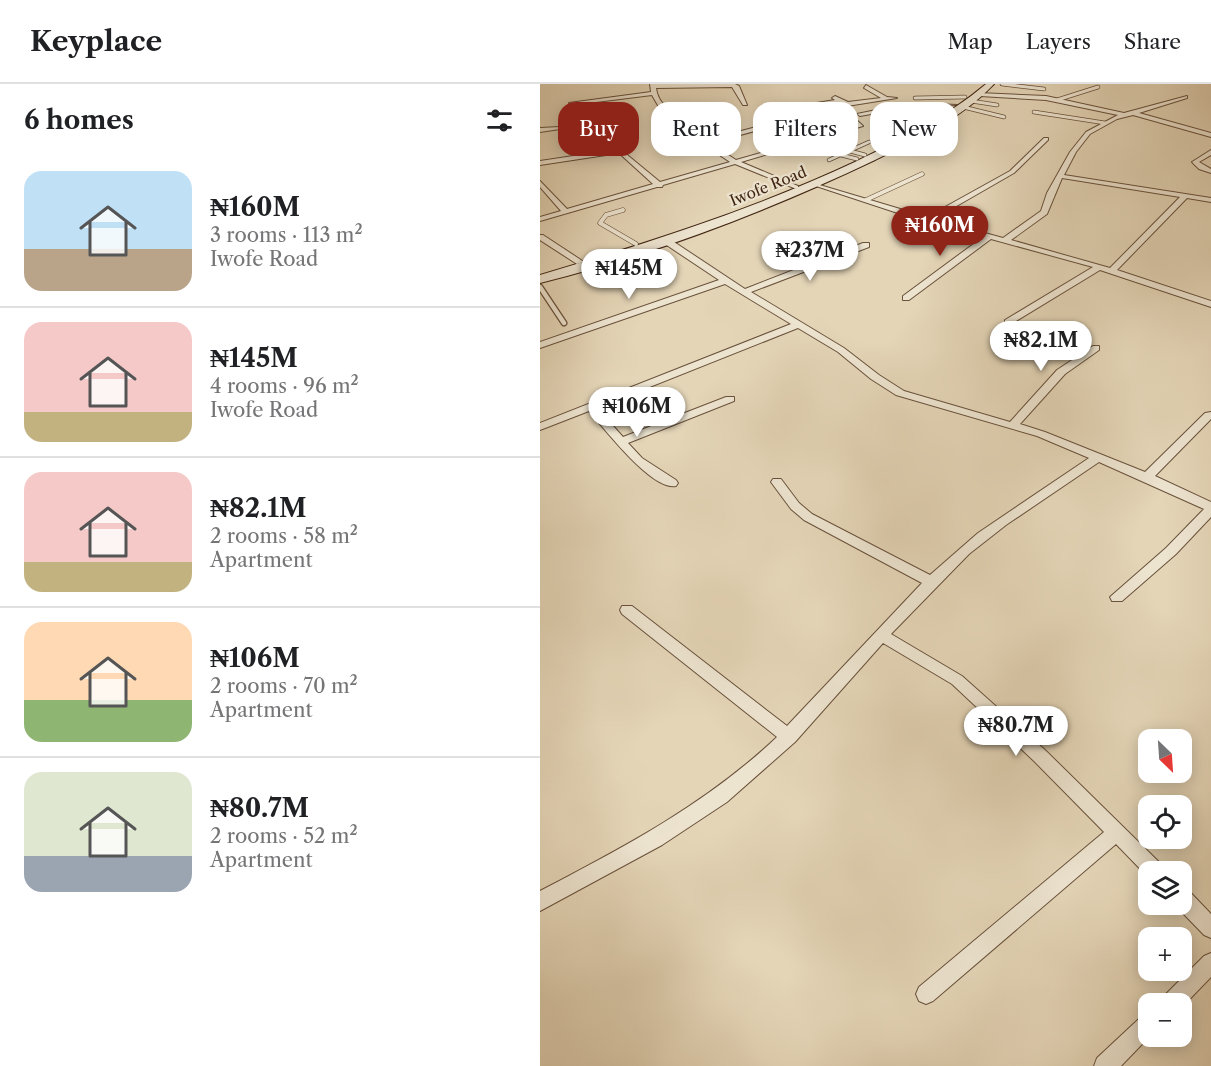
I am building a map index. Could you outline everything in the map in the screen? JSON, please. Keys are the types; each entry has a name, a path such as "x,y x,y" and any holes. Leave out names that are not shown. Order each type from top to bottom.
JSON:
{"street":[{"name":"Iwofe Road","path":"540,279 665,240 815,184 903,142 990,84"},
{"path":"577,102 653,88 735,86 745,104"},
{"path":"867,87 887,102"},
{"path":"653,88 662,102"},
{"path":"1005,240 1044,212 1073,152 1088,133 1127,113 1185,97"},
{"path":"858,102 894,98"},
{"name":"Iwofe Road","path":"858,155 928,123 969,98"},
{"path":"939,102 969,98 1057,100 1127,113 1211,135"},
{"path":"825,102 837,100 842,102"},
{"path":"860,114 870,112"},
{"path":"540,130 558,128"},
{"path":"928,220 1012,172 1046,139"},
{"path":"540,163 620,151 660,186"},
{"path":"1211,152 1195,162 1211,171"},
{"path":"727,156 796,187"},
{"path":"540,219 660,186 753,156"},
{"name":"Iwofe Road","path":"540,274 636,244 796,187 855,156"},
{"path":"1060,176 1211,200"},
{"path":"540,183 566,212"},
{"path":"815,184 928,220 1098,267 1211,304"},
{"path":"1111,271 1185,196"},
{"path":"906,298 990,236"},
{"path":"540,237 580,262"},
{"path":"665,240 744,292 799,324 900,393 1012,426 1098,457 1147,477 1211,508 1171,552 1117,597"},
{"path":"744,292 866,245"},
{"path":"1008,322 1098,267"},
{"path":"540,345 726,280"},
{"path":"540,427 799,324"},
{"path":"1012,426 1061,372 1096,348"},
{"path":"620,442 730,399"},
{"path":"590,406 638,461 672,483"},
{"path":"1147,477 1209,416"},
{"path":"540,902 658,838 721,796 789,737 881,635 932,582 985,533 1098,457"},
{"path":"777,482 795,506 808,517 932,582"},
{"path":"627,610 789,737"},
{"path":"881,635 957,680 1040,756 1145,861"},
{"path":"926,993 1117,832"},
{"path":"1192,908 1211,928"},
{"path":"1181,993 1211,963"},
{"path":"1105,1066 1138,1034"}],"lane":[{"path":"1002,84 1044,89"},
{"path":"1057,100 1098,87"},
{"path":"915,98 969,98 997,105"},
{"path":"969,98 1005,117"},
{"path":"1034,112 1105,123"},
{"path":"858,154 869,142"},
{"path":"829,160 839,156"},
{"path":"866,200 922,174"},
{"path":"623,210 606,215 600,223 636,244"},
{"path":"540,287 564,322"}]}
